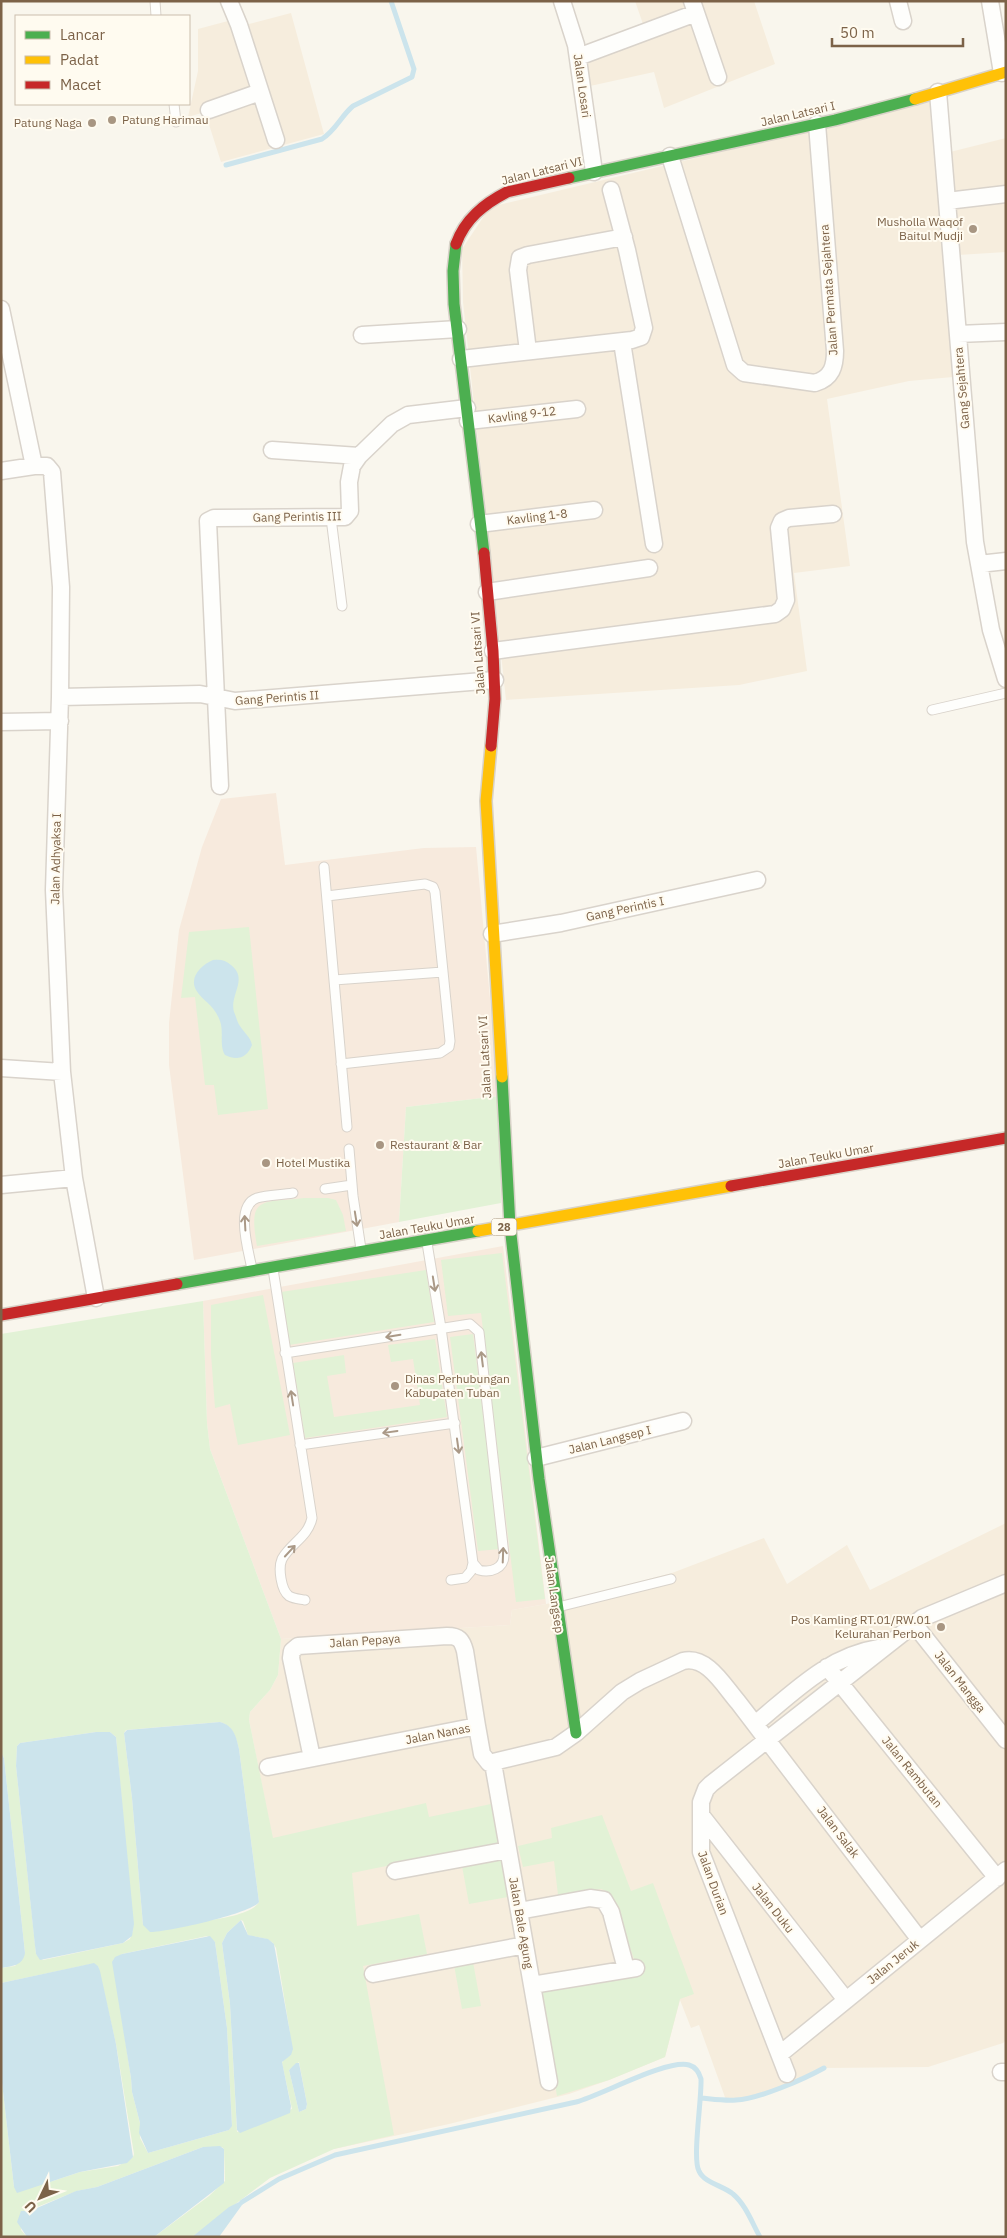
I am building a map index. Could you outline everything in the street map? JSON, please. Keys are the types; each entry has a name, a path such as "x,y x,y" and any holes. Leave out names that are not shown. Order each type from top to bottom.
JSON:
{"main road":[{"name":"Jalan Latsari I","path":"594,172 816,124 1004,73"},
{"name":"Jalan Latsari VI","path":"510,1226 492,934 486,801 494,716 495,680 458,329 454,256 463,228 487,203 507,192 594,172"},
{"name":"Jalan Teuku Umar","path":"1,1315 1006,1138"},
{"name":"Jalan Langsep","path":"510,1226 536,1458 556,1607 576,1733"}],"street":[{"path":"229,1 239,25 276,140"},
{"name":"Jalan Losari","path":"562,1 574,36 578,57 594,172"},
{"path":"898,1 903,22"},
{"path":"990,1 1004,73"},
{"path":"578,57 694,7 718,77"},
{"path":"209,110 260,92"},
{"name":"Gang Sejahtera","path":"938,92 972,511 990,630 1006,679"},
{"name":"Jalan Permata Sejahtera","path":"670,156 736,368 749,374 815,383 824,380 830,375 835,358 816,124"},
{"path":"461,359 622,342 641,338 644,328 624,237 611,190"},
{"path":"947,201 1006,194"},
{"path":"528,351 518,270 520,258 624,237"},
{"path":"1,309 9,383 34,466 1,470"},
{"path":"362,335 458,329"},
{"path":"958,334 1006,332"},
{"path":"622,342 654,544"},
{"name":"Kavling 9-12","path":"468,415 577,409"},
{"name":"Gang Perintis III","path":"215,697 206,526 209,520 343,518 348,515 350,470 359,456 392,424 403,416 468,415"},
{"path":"272,450 359,456"},
{"name":"Jalan Adhyaksa I","path":"34,466 47,466 52,472 61,587 60,721 54,890 62,1072 74,1178 96,1298"},
{"name":"Kavling 1-8","path":"479,524 594,510"},
{"path":"493,651 775,614 782,609 786,600 780,528 782,521 789,518 833,514"},
{"path":"979,564 1006,561"},
{"path":"487,592 649,568"},
{"name":"Gang Perintis II","path":"60,697 200,694 236,701 495,680"},
{"path":"215,697 220,786"},
{"path":"1,722 60,721"},
{"name":"Gang Perintis I","path":"492,934 570,921 757,880"},
{"path":"1,1068 62,1072"},
{"path":"1,1185 74,1178"},
{"name":"Jalan Langsep I","path":"536,1458 683,1421"},
{"name":"Jalan Durian","path":"787,2074 703,1859 700,1846 701,1802 706,1789 914,1624 937,1610 1006,1583"},
{"name":"Jalan Mangga","path":"914,1624 1006,1740"},
{"name":"Jalan Pepaya","path":"312,1758 291,1658 292,1650 298,1646 447,1636 458,1638 462,1640 465,1651 477,1726"},
{"name":"Jalan Durian","path":"755,1724 827,1667 848,1656 883,1648"},
{"path":"493,1763 548,1750 576,1733 622,1692 640,1681 689,1660 699,1662 713,1673 755,1724"},
{"name":"Jalan Rambutan","path":"827,1667 1001,1874"},
{"name":"Jalan Salak","path":"755,1724 920,1940"},
{"name":"Jalan Nanas","path":"268,1767 477,1726 483,1758 489,1763 493,1763"},
{"name":"Jalan Bale Agung","path":"493,1763 549,2082"},
{"name":"Jalan Duku","path":"701,1815 846,2000"},
{"path":"395,1871 508,1850"},
{"name":"Jalan Jeruk","path":"780,2054 1001,1874"},
{"path":"519,1911 590,1898 604,1900 612,1912 631,1969 532,1984"},
{"path":"373,1974 525,1945"}],"lane":[{"path":"155,1 156,15"},
{"path":"174,105 176,122"},
{"path":"331,518 342,606"},
{"path":"932,710 1006,693"},
{"path":"324,867 347,1127"},
{"path":"327,896 425,884 429,885 435,892 450,1041 449,1047 445,1051 341,1064"},
{"path":"334,980 443,972"},
{"path":"349,1149 361,1252"},
{"path":"325,1189 352,1185"},
{"path":"253,1271 244,1226 244,1215 248,1207 257,1198 293,1193"},
{"path":"285,1353 441,1328 470,1324 479,1332 504,1559 503,1564 496,1569 484,1571 475,1568 441,1328 426,1241"},
{"path":"272,1268 312,1518 305,1536 282,1560 280,1567 286,1592 289,1596 305,1600"},
{"path":"300,1445 455,1423"},
{"path":"451,1580 465,1578 471,1571 474,1563"},
{"path":"556,1607 672,1579"}],"shaded area":[{"path":"635,1 754,1 775,64 664,108 654,72 590,86 583,46 643,24"},
{"path":"291,13 324,134 221,162 205,112 188,117 198,71 198,29 243,17 245,25"},
{"path":"931,102 953,377 909,381 827,399 850,566 794,573 807,671 739,685 506,700 463,302 462,249 490,207"},
{"path":"1006,138 1006,252 958,255 950,152"},
{"name":"Hotel Mustika","path":"276,793 285,865 424,848 476,847 499,1096 406,1107 399,1222 194,1260 169,1065 169,1023 179,930 202,847 221,799"},
{"name":"Dinas Perhubungan Kabupaten Tuban","path":"503,1246 546,1604 512,1610 510,1625 281,1639 210,1449 207,1423 203,1301"},
{"path":"1006,1523 1006,2040 1003,2043 928,2067 824,2068 801,2080 748,2099 726,2100 699,2025 691,2028 680,2000 665,2057 569,2094 449,2124 334,2149 249,1720 250,1712 270,1690 278,1675 281,1639 510,1625 512,1610 563,1601 672,1573 764,1538 787,1584 847,1545 870,1590"}],"green space":[{"path":"249,927 268,1109 218,1115 214,1085 205,1085 195,997 181,998 189,932"},
{"path":"499,1096 501,1203 399,1222 406,1107"},
{"path":"304,1198 336,1200 343,1215 346,1231 257,1246 254,1218 256,1210 267,1202"},
{"path":"502,1253 545,1599 516,1602 481,1313 448,1316 441,1260"},
{"path":"426,1270 434,1322 289,1345 281,1292"},
{"path":"263,1295 290,1435 238,1445 230,1404 215,1408 211,1354 211,1305"},
{"path":"203,1301 207,1423 210,1449 281,1639 278,1675 270,1690 250,1712 249,1720 273,1838 426,1803 429,1817 491,1804 499,1843 352,1873 357,1926 419,1914 427,1954 363,1966 394,2135 334,2149 270,2178 192,2237 154,2237 209,2196 225,2181 224,2149 222,2147 203,2147 97,2187 77,2191 27,2211 21,2230 27,2237 1,2237 1,2074 14,2187 53,2181 80,2172 118,2166 133,2157 134,2154 116,2044 98,1966 91,1964 1,1983 1,1968 15,1966 25,1953 4,1758 1,1752 1,1334","holes":["220,1722 231,1729 239,1749 259,1902 252,1909 239,1914 205,1921 143,1925 132,1798 124,1733 126,1730","96,1732 110,1732 116,1737 133,1930 130,1939 123,1943 43,1960 36,1954 16,1766 17,1746 20,1743","241,1920 248,1935 271,1941 274,1944 290,2033 291,2055 284,2059 282,2063 292,2109 237,2132 230,2004 222,1943 227,1933","207,1936 215,1942 227,2028 232,2125 229,2130 148,2153 140,2138 140,2123 132,2092 113,1960 122,1954","299,2062 307,2104 306,2109 299,2112 289,2070"]},
{"path":"473,1334 500,1549 478,1551 450,1337"},
{"path":"435,1339 447,1417 305,1438 293,1363 344,1355 346,1373 327,1376 334,1417 420,1405 413,1359 391,1362 388,1345"},
{"path":"602,1815 631,1891 653,1883 694,1994 680,1999 665,2057 609,2080 557,2096 539,1991 639,1974 613,1898 608,1892 601,1889 558,1895 554,1861 523,1867 518,1846 552,1838 551,1828"},
{"path":"501,1858 508,1897 469,1904 462,1866"},
{"path":"473,1962 481,2006 462,2009 454,1965"}],"water":[{"path":"213,960 227,962 236,970 238,976 239,982 233,1006 234,1012 252,1045 247,1053 241,1057 234,1058 225,1055 222,1047 221,1025 218,1015 199,994 194,985 197,972"},
{"path":"220,1722 231,1729 239,1749 259,1902 226,1917 189,1926 150,1932 143,1925 132,1798 124,1733 127,1730"},
{"path":"96,1732 110,1732 116,1737 134,1924 132,1936 123,1943 40,1960 36,1954 35,1946 16,1766 17,1746 20,1743"},
{"path":"1,1752 4,1758 25,1953 22,1961 19,1963 1,1968"},
{"path":"241,1920 248,1935 268,1939 274,1944 293,2049 291,2055 282,2062 291,2106 290,2113 240,2133 237,2130 230,2004 222,1943 227,1933"},
{"path":"210,1936 215,1942 227,2028 232,2126 229,2130 148,2153 139,2133 140,2123 132,2092 112,1962 115,1957 122,1954"},
{"path":"94,1963 100,1971 116,2044 133,2157 127,2163 80,2172 17,2193 14,2187 1,2074 1,1983"},
{"path":"296,2063 299,2063 307,2104 306,2109 299,2112 289,2070"},
{"path":"220,2146 224,2149 224,2183 154,2237 27,2237 17,2222 21,2211 30,2211 76,2191 97,2187 203,2147"},
{"path":"247,2198 219,2237 192,2237 229,2207"}],"waterway":[{"path":"226,165 322,139 353,106 412,77 414,69 391,1"},
{"path":"242,2202 279,2179 335,2155 576,2102 650,2072 666,2067 689,2065 697,2070 701,2079 696,2154 699,2171 705,2179 729,2191 738,2198 760,2237"},
{"path":"701,2098 719,2100 746,2099 793,2083 824,2068"}],"traffic: fast":[{"path":"569,178 835,120 915,99"},
{"path":"456,244 453,271 454,304 484,553"},
{"path":"502,1077 510,1226 539,1479 576,1733"},
{"path":"177,1284 478,1231"}],"traffic: slow":[{"path":"915,99 1006,72"},
{"path":"491,746 486,801 502,1077"},
{"path":"478,1231 731,1186"}],"traffic: jam":[{"path":"456,244 465,227 476,213 507,192 569,178"},
{"path":"484,553 493,651 495,699 491,746"},
{"path":"731,1186 1006,1138"},
{"path":"1,1315 177,1284"}],"place":[{"name":"Patung Harimau","path":"112,120"},
{"name":"Patung Naga","path":"92,123"},
{"name":"Musholla Waqof Baitul Mudji","path":"973,229"},
{"name":"Restaurant & Bar","path":"380,1145"},
{"name":"Hotel Mustika","path":"266,1163"},
{"name":"Dinas Perhubungan Kabupaten Tuban","path":"395,1386"},
{"name":"Pos Kamling RT.01/RW.01 Kelurahan Perbon","path":"941,1627"}]}
